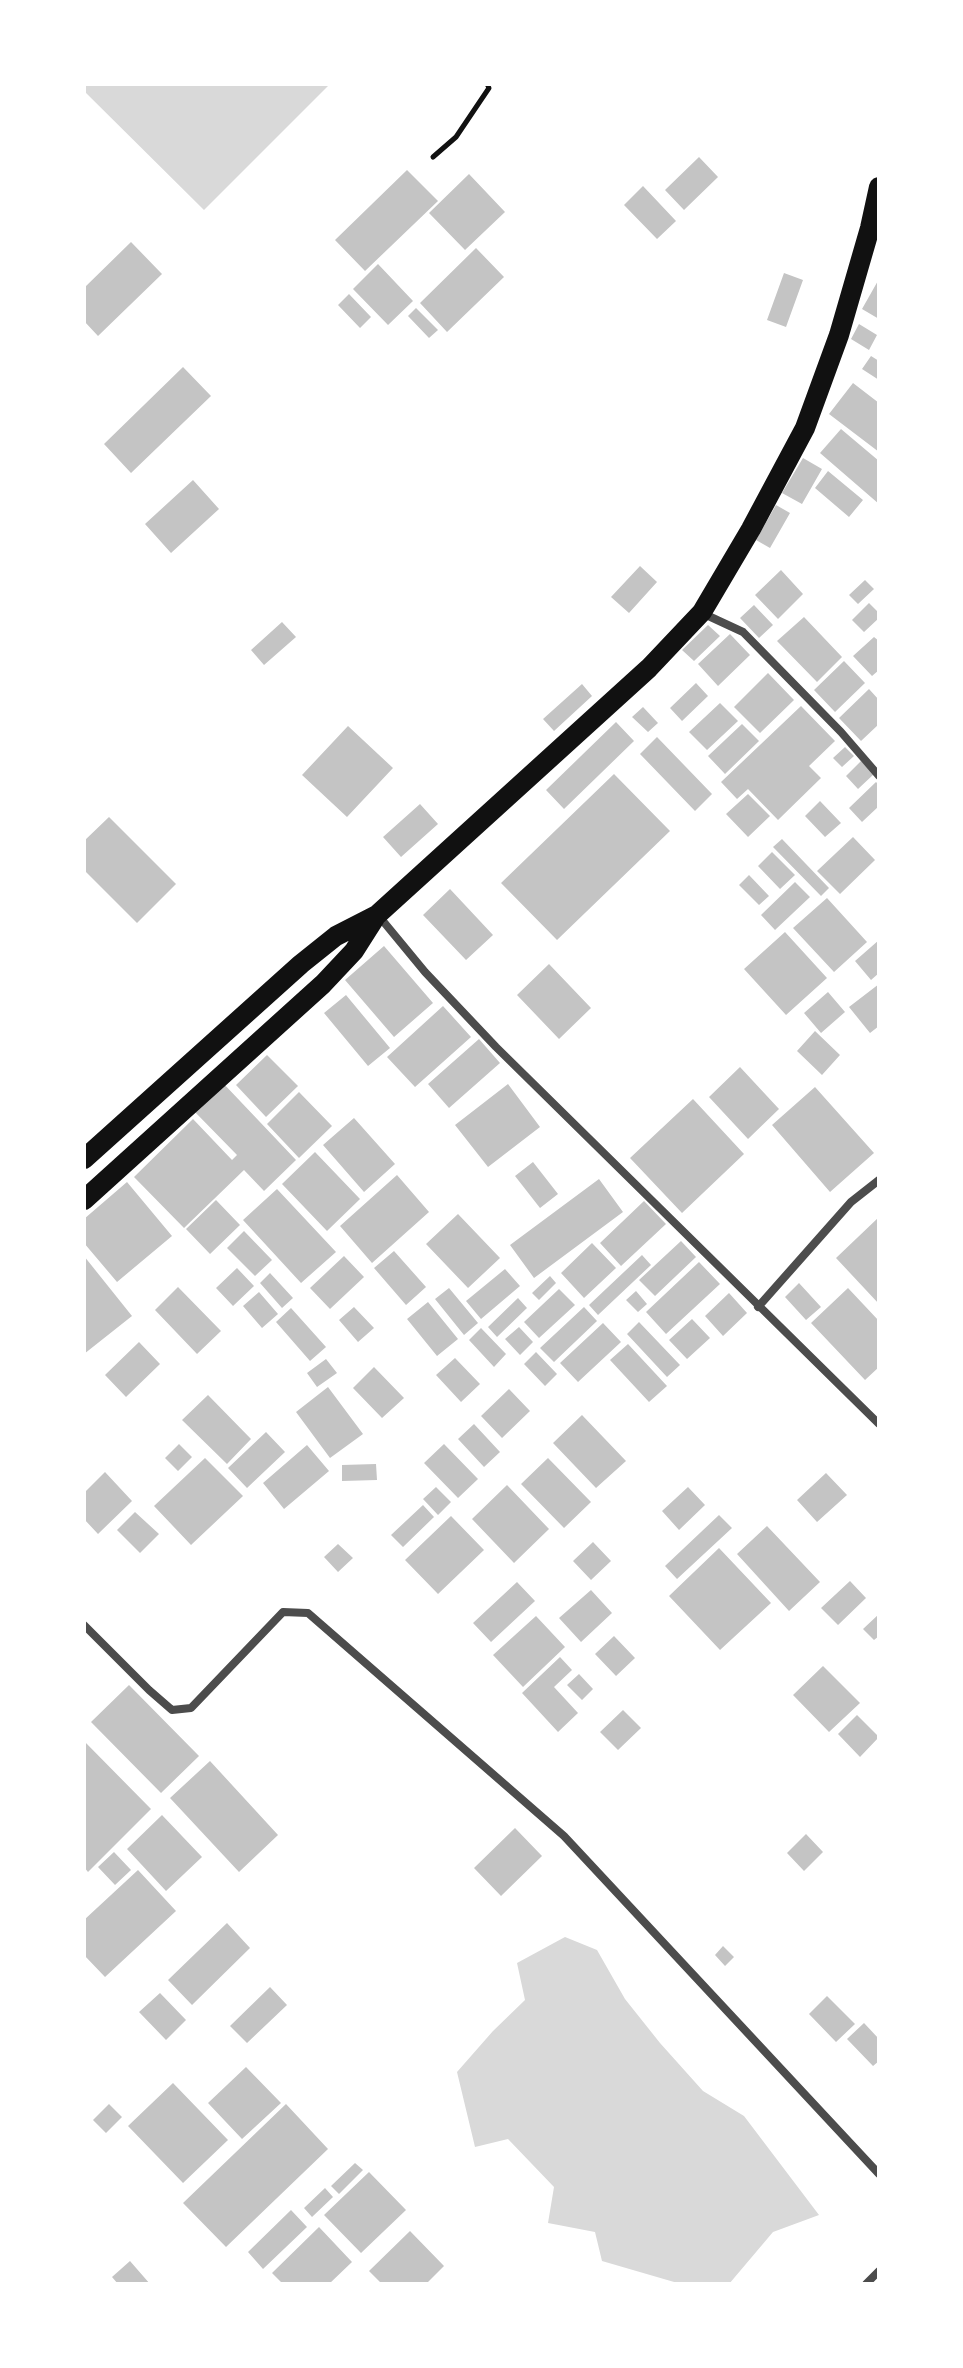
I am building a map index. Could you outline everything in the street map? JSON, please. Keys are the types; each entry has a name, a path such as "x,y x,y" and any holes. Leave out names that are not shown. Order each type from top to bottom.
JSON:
{"main road":[{"path":"84,1159 301,964 336,936 377,915 649,668 702,612 805,428 875,228 879,187"},
{"path":"84,1200 323,984 354,951 377,915"}],"street":[{"path":"702,612 743,632 841,732 879,776"},
{"path":"377,915 425,972 496,1047 879,1424"},
{"path":"758,1307 851,1202 879,1180"},
{"path":"84,1625 172,1710 191,1708 283,1612 308,1613 564,1836 879,2174"},
{"path":"866,2284 879,2271"}],"path":[{"path":"433,157 456,137 489,88 487,84"}],"shaded area":[{"path":"84,84 330,84 204,210 84,91"},
{"path":"565,1937 597,1950 625,1999 660,2043 703,2091 744,2116 819,2215 773,2232 729,2284 681,2284 602,2261 595,2232 548,2223 554,2187 508,2139 475,2147 457,2072 525,2000 517,1963"}],"building":[{"path":"699,157 718,177 684,210 665,190"},
{"path":"407,170 438,201 365,271 335,240"},
{"path":"469,174 505,212 465,250 429,213"},
{"path":"643,186 676,221 657,239 624,205"},
{"path":"131,242 162,274 98,336 84,321 84,288"},
{"path":"476,248 504,277 447,332 420,303"},
{"path":"378,264 413,301 388,325 353,289"},
{"path":"784,273 803,280 786,327 767,320"},
{"path":"879,279 879,319 862,309"},
{"path":"349,294 371,317 360,328 338,305"},
{"path":"416,308 438,330 429,338 408,316"},
{"path":"859,324 877,335 869,350 851,339"},
{"path":"871,356 879,361 879,380 862,369"},
{"path":"183,367 211,396 131,473 104,444"},
{"path":"853,383 879,403 879,452 829,414"},
{"path":"841,429 879,461 879,504 820,453"},
{"path":"803,458 822,469 802,504 782,493"},
{"path":"828,471 863,500 849,517 815,488"},
{"path":"193,480 219,509 171,553 145,524"},
{"path":"776,505 790,513 770,548 756,540"},
{"path":"640,566 657,582 629,613 611,597"},
{"path":"781,570 803,594 778,619 755,595"},
{"path":"865,580 874,589 858,604 849,595"},
{"path":"869,603 879,613 879,618 864,632 852,620"},
{"path":"754,605 773,625 759,638 740,618"},
{"path":"804,617 842,657 817,682 777,641"},
{"path":"282,622 296,637 264,665 251,650"},
{"path":"708,625 720,636 694,661 682,650"},
{"path":"730,634 750,655 718,686 698,664"},
{"path":"874,637 879,641 879,670 872,676 853,656"},
{"path":"844,661 865,683 835,712 814,690"},
{"path":"768,673 794,700 760,733 734,707"},
{"path":"696,683 708,696 682,721 670,708"},
{"path":"582,684 592,696 554,731 543,719"},
{"path":"869,689 879,700 879,724 861,741 839,718"},
{"path":"720,703 738,721 707,750 689,732"},
{"path":"801,706 835,741 809,766 821,778 778,820 748,789 737,799 721,782"},
{"path":"643,707 658,723 648,732 632,717"},
{"path":"616,722 634,741 564,809 546,790"},
{"path":"742,724 759,741 725,774 708,756"},
{"path":"348,726 393,768 347,817 302,775"},
{"path":"657,737 712,794 695,811 640,754"},
{"path":"845,747 854,756 842,767 833,758"},
{"path":"861,761 874,774 858,789 846,776"},
{"path":"614,774 670,831 557,940 501,883"},
{"path":"876,782 879,785 879,806 862,822 849,808"},
{"path":"748,794 770,816 748,837 726,814"},
{"path":"820,801 841,823 825,837 805,816"},
{"path":"420,804 438,824 401,857 383,837"},
{"path":"109,817 176,884 137,923 84,870 84,841"},
{"path":"853,837 875,860 840,894 817,871"},
{"path":"782,839 829,888 821,896 773,847"},
{"path":"772,852 795,875 780,889 758,866"},
{"path":"749,875 769,896 759,905 739,885"},
{"path":"795,882 810,897 775,930 761,915"},
{"path":"450,889 493,935 466,960 423,915"},
{"path":"827,898 867,942 834,972 793,928"},
{"path":"785,932 827,978 786,1015 744,969"},
{"path":"879,940 879,973 871,980 855,961"},
{"path":"384,946 433,1003 394,1037 345,980"},
{"path":"549,964 591,1008 559,1039 517,995"},
{"path":"879,984 879,1026 870,1033 849,1007"},
{"path":"828,992 845,1012 821,1033 804,1013"},
{"path":"346,995 390,1048 368,1066 324,1013"},
{"path":"443,1006 471,1037 415,1087 387,1057"},
{"path":"815,1031 840,1055 822,1075 797,1051"},
{"path":"479,1039 500,1063 449,1108 428,1084"},
{"path":"267,1055 298,1086 266,1117 236,1085"},
{"path":"740,1067 779,1109 748,1139 709,1097"},
{"path":"222,1082 296,1160 264,1191 244,1170 184,1228 134,1177 193,1119 232,1160 237,1155 193,1110"},
{"path":"508,1084 540,1127 488,1167 455,1125"},
{"path":"815,1087 874,1153 830,1192 772,1125"},
{"path":"299,1092 332,1126 299,1158 267,1124"},
{"path":"693,1099 744,1154 682,1213 630,1158"},
{"path":"354,1118 395,1164 364,1192 323,1145"},
{"path":"315,1152 360,1199 327,1231 282,1184"},
{"path":"533,1162 558,1194 540,1208 515,1176"},
{"path":"397,1175 429,1212 372,1263 340,1226"},
{"path":"599,1179 623,1212 534,1278 510,1245"},
{"path":"127,1182 172,1236 117,1282 84,1243 84,1219"},
{"path":"277,1189 336,1252 301,1283 243,1220"},
{"path":"216,1200 240,1225 210,1254 186,1229"},
{"path":"644,1201 666,1224 621,1266 600,1243"},
{"path":"458,1214 500,1258 468,1288 426,1244"},
{"path":"879,1217 879,1304 836,1258"},
{"path":"244,1231 272,1260 255,1276 227,1248"},
{"path":"681,1241 696,1257 655,1296 639,1280"},
{"path":"592,1243 616,1268 584,1298 561,1273"},
{"path":"394,1251 426,1287 406,1305 374,1268"},
{"path":"642,1255 651,1265 598,1315 589,1305"},
{"path":"84,1256 132,1316 84,1354"},
{"path":"344,1256 364,1277 330,1309 310,1288"},
{"path":"699,1262 720,1284 666,1334 646,1312"},
{"path":"237,1268 254,1286 233,1306 216,1288"},
{"path":"505,1269 520,1286 481,1319 466,1301"},
{"path":"270,1273 293,1298 282,1308 260,1283"},
{"path":"550,1276 556,1283 539,1300 532,1293"},
{"path":"799,1283 821,1307 806,1320 785,1297"},
{"path":"178,1287 221,1331 197,1354 155,1310"},
{"path":"449,1288 478,1323 464,1335 435,1299"},
{"path":"848,1288 879,1321 879,1367 865,1380 811,1323"},
{"path":"559,1289 575,1305 539,1338 524,1322"},
{"path":"636,1291 647,1304 638,1312 626,1300"},
{"path":"259,1292 278,1314 262,1328 243,1306"},
{"path":"729,1293 747,1313 723,1336 705,1316"},
{"path":"518,1298 527,1308 497,1337 488,1327"},
{"path":"428,1302 458,1339 437,1356 407,1319"},
{"path":"354,1307 374,1328 358,1342 339,1320"},
{"path":"584,1307 597,1321 554,1362 540,1348"},
{"path":"291,1308 326,1347 310,1361 276,1322"},
{"path":"692,1319 710,1338 687,1359 669,1340"},
{"path":"639,1322 680,1365 667,1377 627,1334"},
{"path":"603,1323 621,1342 578,1382 560,1363"},
{"path":"519,1327 533,1342 520,1355 505,1339"},
{"path":"481,1328 506,1354 494,1367 469,1340"},
{"path":"139,1342 160,1364 126,1397 105,1375"},
{"path":"628,1344 667,1386 649,1402 610,1360"},
{"path":"536,1352 557,1374 545,1386 524,1364"},
{"path":"455,1358 480,1384 461,1402 436,1375"},
{"path":"326,1359 337,1373 317,1387 307,1373"},
{"path":"374,1367 404,1398 382,1418 353,1388"},
{"path":"328,1387 363,1434 330,1458 296,1412"},
{"path":"509,1389 530,1411 502,1438 481,1416"},
{"path":"208,1395 251,1439 227,1464 182,1420"},
{"path":"582,1415 626,1461 596,1488 553,1443"},
{"path":"474,1424 500,1452 484,1467 458,1439"},
{"path":"266,1432 285,1452 247,1488 228,1468"},
{"path":"179,1444 192,1457 178,1471 165,1458"},
{"path":"444,1444 478,1479 458,1498 424,1463"},
{"path":"307,1445 329,1471 284,1509 263,1483"},
{"path":"205,1458 243,1496 191,1545 154,1506"},
{"path":"548,1458 591,1502 564,1528 521,1484"},
{"path":"376,1464 377,1480 342,1481 342,1465"},
{"path":"105,1472 132,1501 98,1534 84,1519 84,1493"},
{"path":"826,1473 847,1495 817,1522 797,1500"},
{"path":"507,1485 549,1529 514,1563 472,1519"},
{"path":"436,1487 451,1502 438,1515 423,1499"},
{"path":"688,1487 705,1505 679,1530 662,1511"},
{"path":"423,1505 434,1517 403,1547 391,1535"},
{"path":"135,1512 159,1534 140,1553 117,1530"},
{"path":"719,1515 732,1528 677,1579 665,1566"},
{"path":"451,1516 484,1550 438,1594 405,1560"},
{"path":"767,1526 820,1582 789,1611 737,1554"},
{"path":"593,1542 611,1561 591,1580 573,1561"},
{"path":"338,1544 353,1558 338,1572 324,1557"},
{"path":"719,1548 771,1603 720,1650 669,1596"},
{"path":"850,1581 866,1598 838,1625 821,1608"},
{"path":"517,1582 535,1601 491,1642 473,1623"},
{"path":"591,1590 612,1613 581,1642 559,1618"},
{"path":"879,1614 879,1636 874,1640 863,1629"},
{"path":"536,1616 565,1647 523,1687 493,1655"},
{"path":"614,1636 635,1658 616,1676 595,1654"},
{"path":"560,1657 572,1670 554,1687 578,1713 558,1732 522,1693"},
{"path":"823,1666 860,1703 829,1732 793,1695"},
{"path":"579,1674 593,1689 582,1700 567,1685"},
{"path":"129,1685 199,1756 161,1793 91,1722"},
{"path":"623,1710 641,1728 618,1750 600,1732"},
{"path":"857,1715 879,1737 860,1757 838,1734"},
{"path":"84,1741 151,1809 88,1872 84,1867"},
{"path":"210,1761 278,1835 239,1872 170,1798"},
{"path":"162,1815 202,1857 166,1891 127,1849"},
{"path":"515,1828 542,1856 501,1896 474,1868"},
{"path":"806,1834 823,1852 804,1871 787,1853"},
{"path":"114,1852 131,1870 115,1885 98,1867"},
{"path":"138,1870 176,1911 105,1977 84,1955 84,1920"},
{"path":"227,1923 250,1948 192,2005 168,1980"},
{"path":"723,1946 734,1957 725,1966 715,1955"},
{"path":"270,1987 287,2005 247,2043 230,2026"},
{"path":"160,1993 186,2020 166,2040 139,2012"},
{"path":"827,1996 855,2024 836,2042 809,2014"},
{"path":"864,2023 879,2039 879,2061 873,2066 847,2039"},
{"path":"246,2067 281,2103 242,2139 208,2103"},
{"path":"173,2083 228,2140 183,2183 128,2126"},
{"path":"109,2104 122,2117 106,2133 93,2120"},
{"path":"286,2104 328,2149 226,2247 183,2203"},
{"path":"355,2163 363,2170 339,2194 331,2186"},
{"path":"369,2172 406,2210 361,2253 324,2215"},
{"path":"325,2188 333,2197 312,2217 304,2208"},
{"path":"291,2210 307,2227 263,2269 248,2252"},
{"path":"319,2227 352,2262 329,2284 283,2284 272,2273"},
{"path":"410,2231 444,2266 426,2284 382,2284 369,2271"},
{"path":"130,2261 150,2284 118,2284 112,2277"}]}
